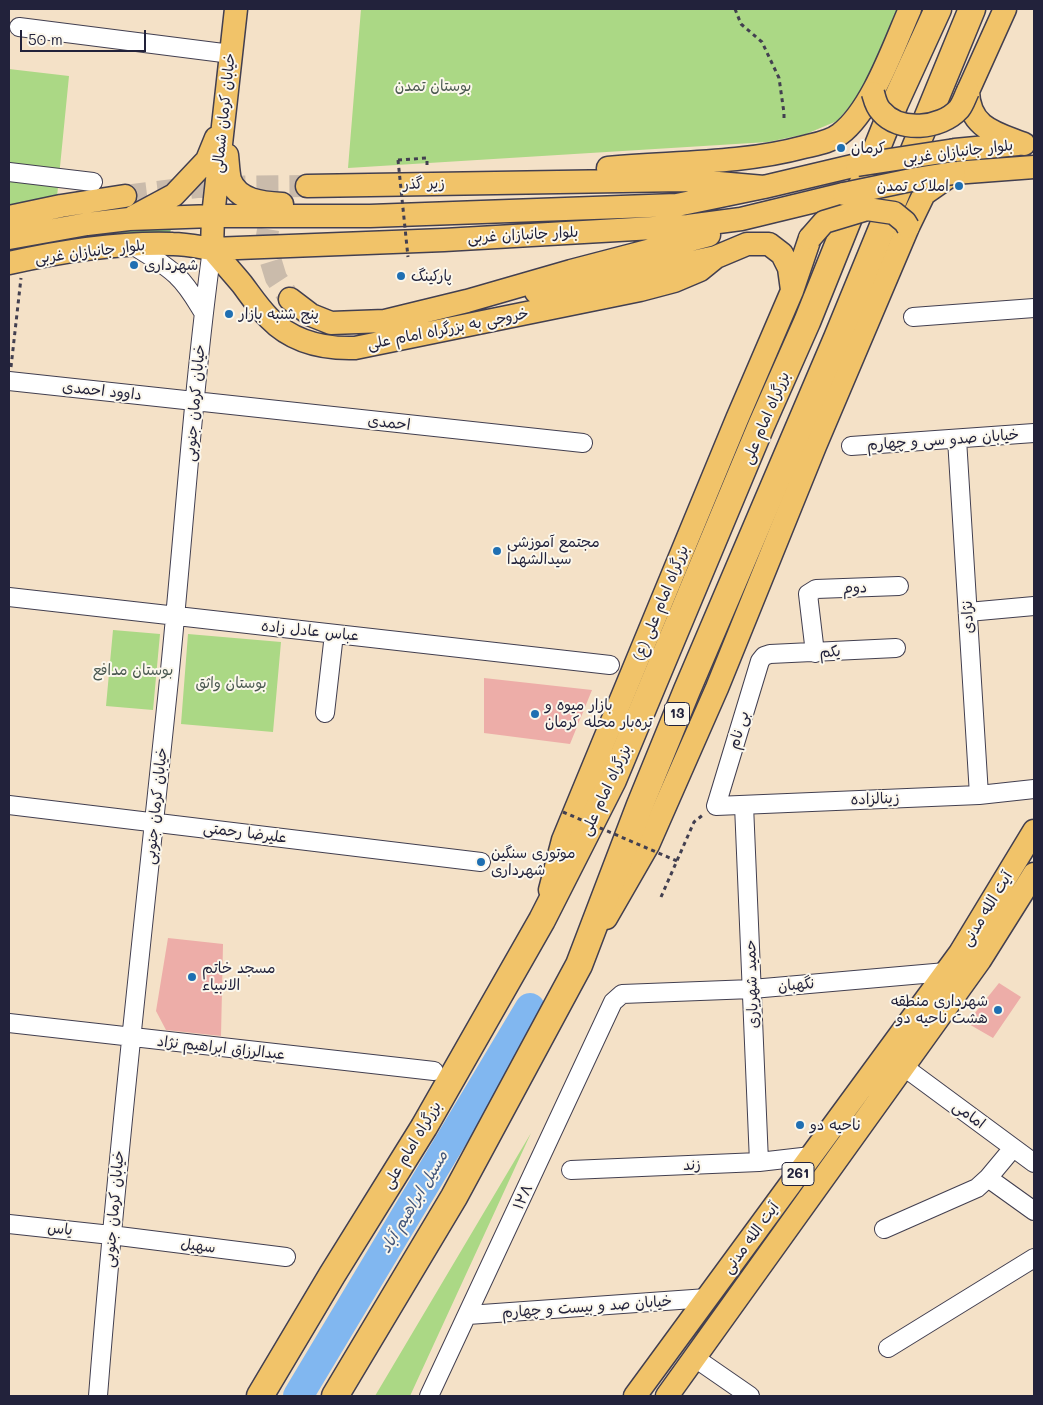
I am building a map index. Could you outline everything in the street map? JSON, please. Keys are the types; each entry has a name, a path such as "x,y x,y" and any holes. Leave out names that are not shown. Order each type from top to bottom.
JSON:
{"highway":[{"name":"بزرگراه امام علی","path":"260,1396 332,1275 424,1127 542,920 613,780 761,426 807,322 895,103 938,9"},
{"name":"13","path":"335,1396 454,1197 579,965 640,805 837,338 972,9"}],"main road":[{"name":"خیابان کرمان شمالی","path":"213,216 236,9"},
{"path":"541,183 588,170 761,157 822,143 841,134 873,94 910,9"},
{"path":"873,94 881,112 894,122 905,125 918,126 936,122 958,110 1005,9"},
{"path":"968,92 969,106 980,123 987,129 1029,144"},
{"path":"223,121 229,176 236,189 254,201 327,208 370,216"},
{"path":"129,219 174,196 207,160 223,121"},
{"name":"بلوار جانبازان غربی","path":"9,238 87,224 129,219 213,216 370,216 677,204 764,187 857,165 955,150 1029,144"},
{"name":"بلوار جانبازان غربی","path":"16,262 76,250 131,244 175,244 212,249 444,240 680,227 741,219 916,179 954,173 1034,167"},
{"path":"579,965 648,845 717,688 815,446 908,227 924,194 954,173"},
{"name":"بلوار جانبازان غربی","path":"541,183 684,180 764,187"},
{"name":"زیر گذر","path":"307,186 541,183"},
{"path":"9,218 61,206 125,196"},
{"name":"بزرگراه امام علی (ع)","path":"542,920 563,840 733,428 792,291 810,238 824,222 867,210 894,213 908,227"},
{"name":"خیابان کرمان جنوبی","path":"212,249 213,216"},
{"path":"290,299 311,316 331,323 385,321 467,301 571,270 710,235 741,219"},
{"path":"509,288 539,293 716,258 747,244 769,244 782,254 789,268 792,291"},
{"name":"خروجی به بزرگراه امام علی","path":"212,249 269,318 282,330 318,346 334,348 354,348 640,290 674,281 700,270 716,258"},
{"name":"آیت الله مدنی","path":"635,1396 946,972 1034,830"},
{"name":"آیت الله مدنی","path":"904,1068 980,960 1034,874"},
{"path":"886,1054 904,1068"},
{"name":"261","path":"667,1396 904,1068"}],"street":[{"path":"19,27 231,54"},
{"path":"9,172 92,182"},
{"path":"131,244 177,276 203,312"},
{"name":"خیابان کرمان جنوبی","path":"98,1396 111,1234 175,616 203,312 212,249"},
{"path":"912,317 1034,308"},
{"name":"داوود احمدی","path":"9,381 195,402"},
{"name":"احمدی","path":"195,402 583,444"},
{"name":"خیابان صدو سی و چهارم","path":"851,446 1034,434"},
{"name":"نژادی","path":"957,439 979,795"},
{"name":"دوم","path":"815,653 808,594 811,591 816,589 898,586"},
{"name":"عباس عادل زاده","path":"9,598 610,665"},
{"path":"968,612 1034,606"},
{"path":"325,713 334,634"},
{"name":"یکم","path":"764,656 770,654 896,648"},
{"name":"بی نام","path":"716,806 760,661 764,656"},
{"name":"زینالزاده","path":"716,806 979,795 1034,789"},
{"name":"علیرضا رحمتی","path":"9,805 481,862"},
{"name":"حمید شهریاری","path":"744,805 759,1162"},
{"name":"نگهبان","path":"617,998 622,994 752,989 946,972"},
{"name":"۱۲۸","path":"429,1396 613,1002 617,998"},
{"name":"عبدالرزاق ابراهیم نژاد","path":"9,1023 434,1071"},
{"name":"امامی","path":"904,1068 1034,1163"},
{"path":"884,1230 977,1188 1013,1148"},
{"name":"زند","path":"571,1170 759,1162 811,1156"},
{"path":"988,1178 1034,1212"},
{"name":"یاس","path":"9,1224 111,1234"},
{"name":"سهیل","path":"111,1234 286,1257"},
{"path":"888,1348 1034,1258"},
{"name":"خیابان صد و بیست و چهارم","path":"468,1314 707,1298"},
{"path":"695,1358 750,1396"}],"path":[{"path":"735,9 741,24 762,42 779,78 784,122"},
{"path":"408,257 398,160 427,158"},
{"path":"9,381 16,262"},
{"path":"563,812 676,861"},
{"path":"661,897 694,822"}],"green space":[{"name":"بوستان تمدن","path":"361,9 904,9 867,86 837,121 806,134 768,142 348,168"},
{"path":"9,69 69,76 57,197 9,208"},
{"path":"167,224 171,229 170,233 9,261 9,248"},
{"name":"بوستان مدافع","path":"113,630 160,634 153,710 106,706"},
{"name":"بوستان واثق","path":"188,634 281,642 273,732 181,724"},
{"path":"531,1133 410,1396 375,1396"}],"building":[{"path":"484,678 592,690 570,744 484,733"},
{"name":"مسجد خاتم الانبیاء","path":"168,938 223,944 221,1036 166,1030 156,1011"},
{"path":"999,983 1021,997 993,1038 967,1023"}],"waterway":[{"name":"مسیل ابراهیم آباد","path":"298,1396 530,1008"}],"tunnel":[{"path":"125,196 197,187 307,186"},
{"path":"286,202 269,224 267,236 268,252 276,278 290,299"}],"place":[{"name":"کرمان","path":"841,148"},
{"name":"املاک تمدن","path":"959,186"},
{"name":"شهرداری","path":"134,265"},
{"name":"پارکینگ","path":"401,276"},
{"name":"پنج شنبه بازار","path":"229,314"},
{"name":"مجتمع آموزشی سیدالشهدا","path":"497,551"},
{"name":"بازار میوه و تره‌بار محله کرمان","path":"535,714"},
{"name":"موتوری سنگین شهرداری","path":"481,862"},
{"name":"مسجد خاتم الانبیاء","path":"192,977"},
{"name":"شهرداری منطقه هشت ناحیه دو","path":"998,1010"},
{"name":"ناحیه دو","path":"800,1125"}]}
